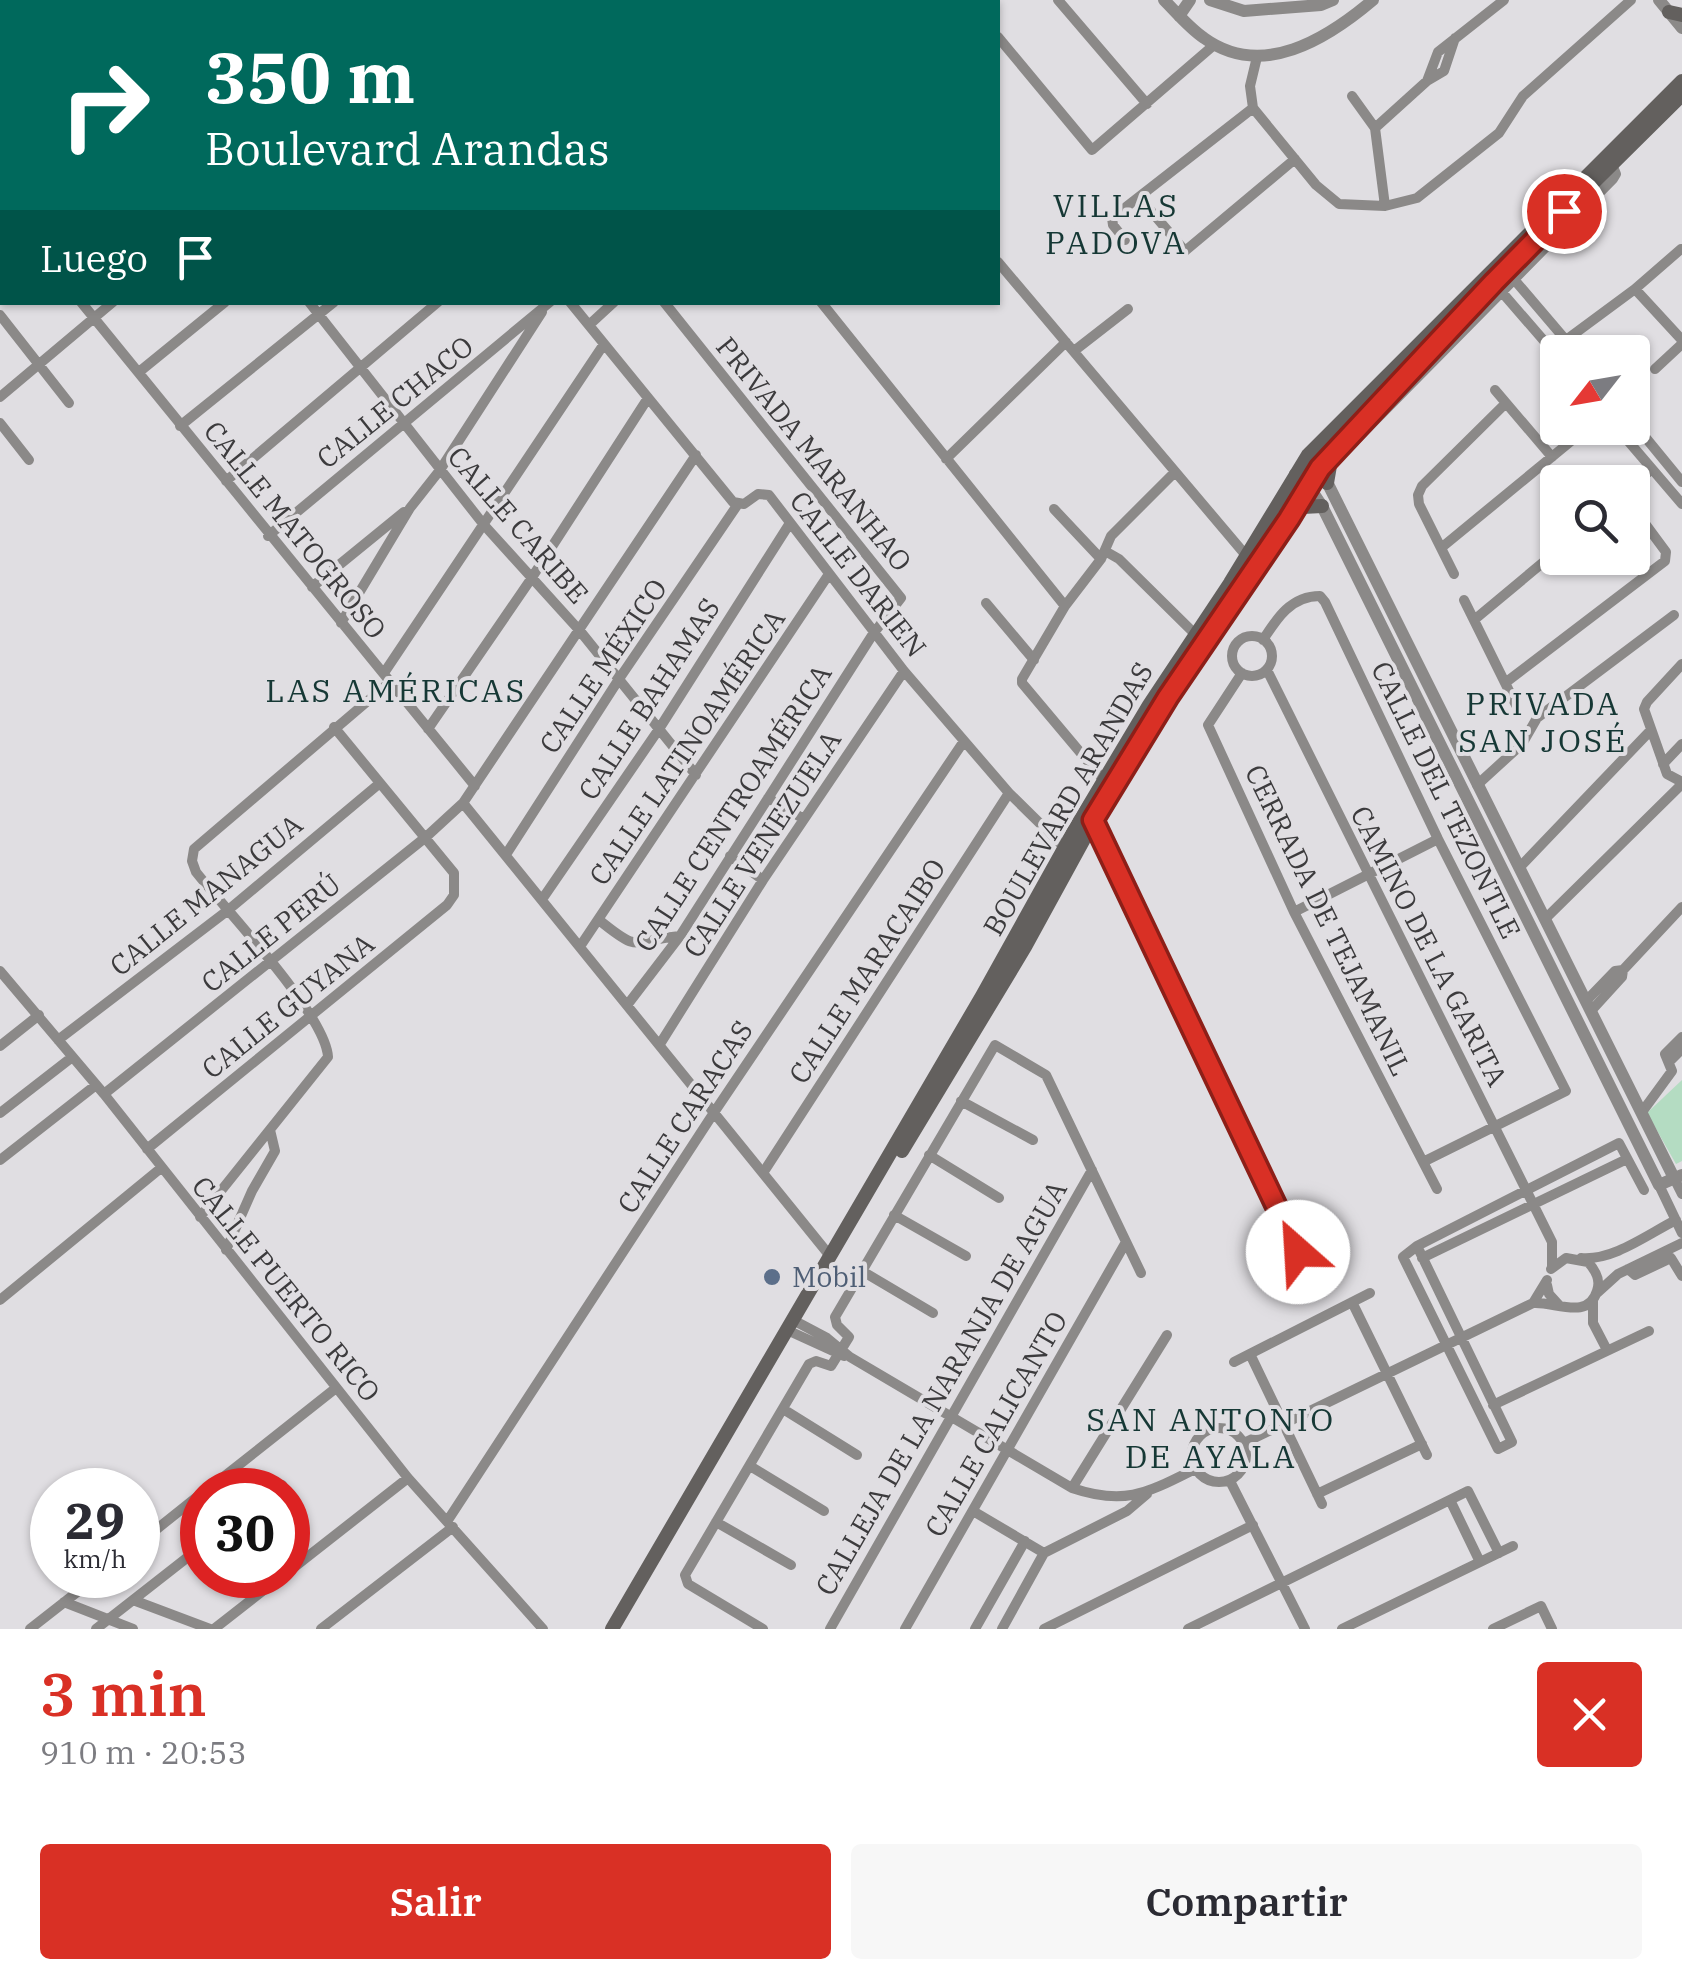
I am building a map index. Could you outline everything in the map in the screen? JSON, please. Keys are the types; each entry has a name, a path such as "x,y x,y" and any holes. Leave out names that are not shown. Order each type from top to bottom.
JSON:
{"main road":[{"name":"BOULEVARD ARANDAS","path":"1506,270 1682,81"},
{"name":"BOULEVARD ARANDAS","path":"615,1629 1196,635 1365,416 1682,94"},
{"name":"BOULEVARD ARANDAS","path":"1108,785 1168,697 1251,562 1308,455 1494,282"},
{"path":"1365,416 1383,412"},
{"path":"1327,483 1328,462"},
{"path":"1289,519 1303,507 1322,506"},
{"name":"BOULEVARD ARANDAS","path":"793,1327 830,1256 1017,946"}],"street":[{"path":"1058,0 1148,104"},
{"path":"1164,0 1214,45 1257,57 1314,43 1374,0"},
{"path":"1179,16 1190,0"},
{"path":"1210,0 1244,11 1327,2 1334,32"},
{"path":"1376,128 1427,81 1439,75 1448,64 1455,38 1504,0"},
{"path":"1257,57 1250,86 1253,108 1295,160 1333,201 1385,206 1416,198 1499,133 1523,96 1631,0"},
{"path":"1000,38 1092,150 1214,45"},
{"path":"1352,96 1376,128 1385,206"},
{"path":"1124,240 1112,218 1253,108"},
{"path":"1140,197 1185,251 1295,160"},
{"path":"1573,335 1635,290 1681,249"},
{"path":"1000,264 1251,562"},
{"path":"1506,270 1562,335"},
{"path":"1308,455 1328,462 1383,412 1494,282 1540,336"},
{"path":"1635,290 1682,342 1655,368"},
{"name":"CALLE MATOGROSO","path":"83,305 474,786"},
{"path":"0,396 109,305"},
{"path":"139,372 221,305"},
{"name":"CALLE CARIBE","path":"311,305 484,524 580,631 696,775"},
{"path":"180,426 331,305"},
{"path":"226,481 434,305"},
{"path":"573,305 738,504"},
{"path":"589,324 611,305"},
{"name":"PRIVADA MARANHAO","path":"666,305 901,598 873,634"},
{"path":"823,305 1065,606"},
{"path":"341,623 410,508 440,470 546,307"},
{"name":"CALLE CHACO","path":"268,536 546,307"},
{"path":"946,459 1070,347 1128,309"},
{"path":"0,315 69,404"},
{"path":"200,1217 328,1057 328,1048 312,1016 196,872 192,861 194,849 387,677 604,344"},
{"path":"1495,390 1552,457"},
{"path":"428,729 648,398"},
{"path":"1454,574 1419,504 1422,486 1506,403"},
{"path":"0,423 29,460"},
{"path":"1650,443 1682,482"},
{"path":"1441,548 1567,445"},
{"path":"1632,445 1682,504"},
{"name":"CALLE PERÚ","path":"0,1160 270,963 463,803 696,455"},
{"path":"1108,785 1022,681 1065,606 1103,555 1111,536 1174,473"},
{"path":"1295,474 1322,506 1453,754 1477,785 1678,1177 1682,1194"},
{"path":"1327,483 1453,754 1486,838 1682,1233"},
{"name":"CALLE DARIEN","path":"738,504 758,494 769,494 904,671 1010,793 1069,851"},
{"name":"CALLE MÉXICO","path":"508,853 619,679 738,504"},
{"path":"312,587 410,508"},
{"path":"1054,510 1103,555 1119,559 1196,635"},
{"name":"CALLE BAHAMAS","path":"544,898 659,729 790,523"},
{"path":"1650,530 1666,552 1665,561 1650,572"},
{"path":"1474,620 1540,565"},
{"name":"CALLE LATINOAMÉRICA","path":"581,945 829,574"},
{"path":"1504,682 1646,575"},
{"name":"CALLE DEL TEZONTLE","path":"1263,640 1283,609 1312,596 1320,596 1325,602 1438,840 1566,1091 1494,1127"},
{"path":"1464,600 1516,705"},
{"path":"986,603 1034,660"},
{"path":"1477,785 1516,750 1538,718 1674,615"},
{"name":"CALLE CENTROAMÉRICA","path":"628,1004 680,936 873,634"},
{"path":"1250,636 1263,640 1272,654 1266,670 1253,676 1242,673 1233,660 1234,648 1250,636"},
{"path":"1545,919 1682,783 1671,777 1663,764 1644,709 1682,664"},
{"name":"CAMINO DE LA GARITA","path":"1266,670 1552,1242 1552,1267"},
{"name":"CALLE VENEZUELA","path":"660,1044 763,880 904,671"},
{"name":"CERRADA DE TEJAMANIL","path":"1242,673 1208,725 1294,912 1437,1189"},
{"path":"334,727 426,837"},
{"path":"1519,868 1651,730"},
{"name":"CALLE CARACAS","path":"321,1629 451,1524 715,1111 964,742"},
{"path":"1663,764 1682,744"},
{"name":"CALLE MANAGUA","path":"58,1040 227,911 380,783"},
{"name":"CALLE MARACAIBO","path":"763,1172 1010,793"},
{"path":"768,798 804,818"},
{"path":"463,803 508,853 830,1256"},
{"path":"1090,814 1310,1277"},
{"path":"1486,838 1501,832"},
{"name":"CALLE GUYANA","path":"148,1149 447,905 454,894 454,874 426,837"},
{"path":"1294,912 1438,840"},
{"path":"730,856 763,880"},
{"path":"1589,1006 1622,977 1622,970 1682,907"},
{"path":"599,920 625,942 634,944 680,936"},
{"name":"CALLE PUERTO RICO","path":"0,971 4,986 39,1015 100,1089 408,1478 544,1629"},
{"path":"0,1046 39,1015"},
{"path":"1586,1039 1602,1032"},
{"path":"1642,1112 1672,1071 1665,1054 1682,1037"},
{"path":"763,1629 686,1580 685,1575 809,1364 816,1361 828,1367 843,1353 848,1334 836,1324 835,1317 995,1045 1046,1075 1141,1274"},
{"path":"1670,1061 1682,1049"},
{"path":"0,1113 72,1058"},
{"path":"961,1100 1032,1140"},
{"path":"1424,1162 1494,1127"},
{"path":"226,1250 275,1151 270,1130"},
{"path":"1416,1246 1512,1442 1498,1449 1403,1257 1416,1246 1619,1143 1644,1190"},
{"path":"929,1155 999,1198"},
{"path":"1422,1258 1627,1159"},
{"path":"0,1300 161,1168"},
{"name":"CALLEJA DE LA NARANJA DE AGUA","path":"830,1629 1092,1170"},
{"path":"1659,1185 1678,1177"},
{"path":"894,1215 966,1256"},
{"path":"1244,1443 1533,1302 1552,1267 1566,1258 1593,1260 1676,1220"},
{"path":"1660,1228 1670,1248"},
{"name":"CALLE CALICANTO","path":"905,1629 1126,1242"},
{"name":"CAMINO DE LA GARITA","path":"1552,1242 1577,1258"},
{"path":"1572,1309 1584,1307 1605,1284 1628,1269 1682,1242"},
{"path":"1577,1258 1594,1269 1598,1277 1594,1323 1608,1350"},
{"path":"1628,1269 1635,1276 1672,1258 1682,1276"},
{"path":"862,1272 933,1314"},
{"path":"1547,1280 1549,1294 1558,1305"},
{"path":"1234,1362 1370,1293"},
{"path":"1352,1302 1427,1456"},
{"path":"1533,1302 1572,1309 1594,1323"},
{"path":"793,1327 1072,1488 1110,1499 1149,1492"},
{"path":"1494,1404 1649,1331"},
{"path":"1072,1488 1167,1335"},
{"path":"1250,1354 1320,1499 1422,1444"},
{"path":"235,1468 336,1388"},
{"path":"782,1409 857,1456"},
{"path":"1228,1429 1244,1443 1246,1458 1242,1472 1230,1481 1204,1479 1194,1469 1192,1447 1206,1430 1228,1429"},
{"path":"750,1466 824,1511"},
{"path":"1002,1629 1044,1553 1127,1511 1149,1492 1194,1469"},
{"path":"310,1554 408,1478"},
{"path":"1230,1481 1305,1629"},
{"path":"1188,1629 1468,1491 1499,1554"},
{"path":"1450,1500 1480,1562"},
{"path":"160,1527 180,1511"},
{"path":"972,1511 1044,1553"},
{"path":"716,1522 791,1565"},
{"path":"1044,1629 1253,1525"},
{"path":"975,1629 1025,1541"},
{"path":"1342,1629 1513,1546"},
{"path":"96,1629 180,1563"},
{"path":"30,1629 69,1598"},
{"path":"132,1600 212,1629 252,1598"},
{"path":"64,1602 133,1629"},
{"path":"1493,1629 1540,1606 1547,1627"},
{"path":"1520,1616 1528,1629"}],"green space":[{"path":"1682,1080 1682,1161 1676,1164 1647,1113"}],"place":[{"name":"Mobil","path":"772,1277"}],"district":[{"name":"VILLAS PADOVA","path":"1116,224"},
{"name":"LAS AMÉRICAS","path":"396,691"},
{"name":"PRIVADA SAN JOSÉ","path":"1543,722"},
{"name":"SAN ANTONIO DE AYALA","path":"1211,1438"}],"route":[{"path":"1298,1252 1093,820 1168,697 1320,468 1365,416 1564,211"}]}
